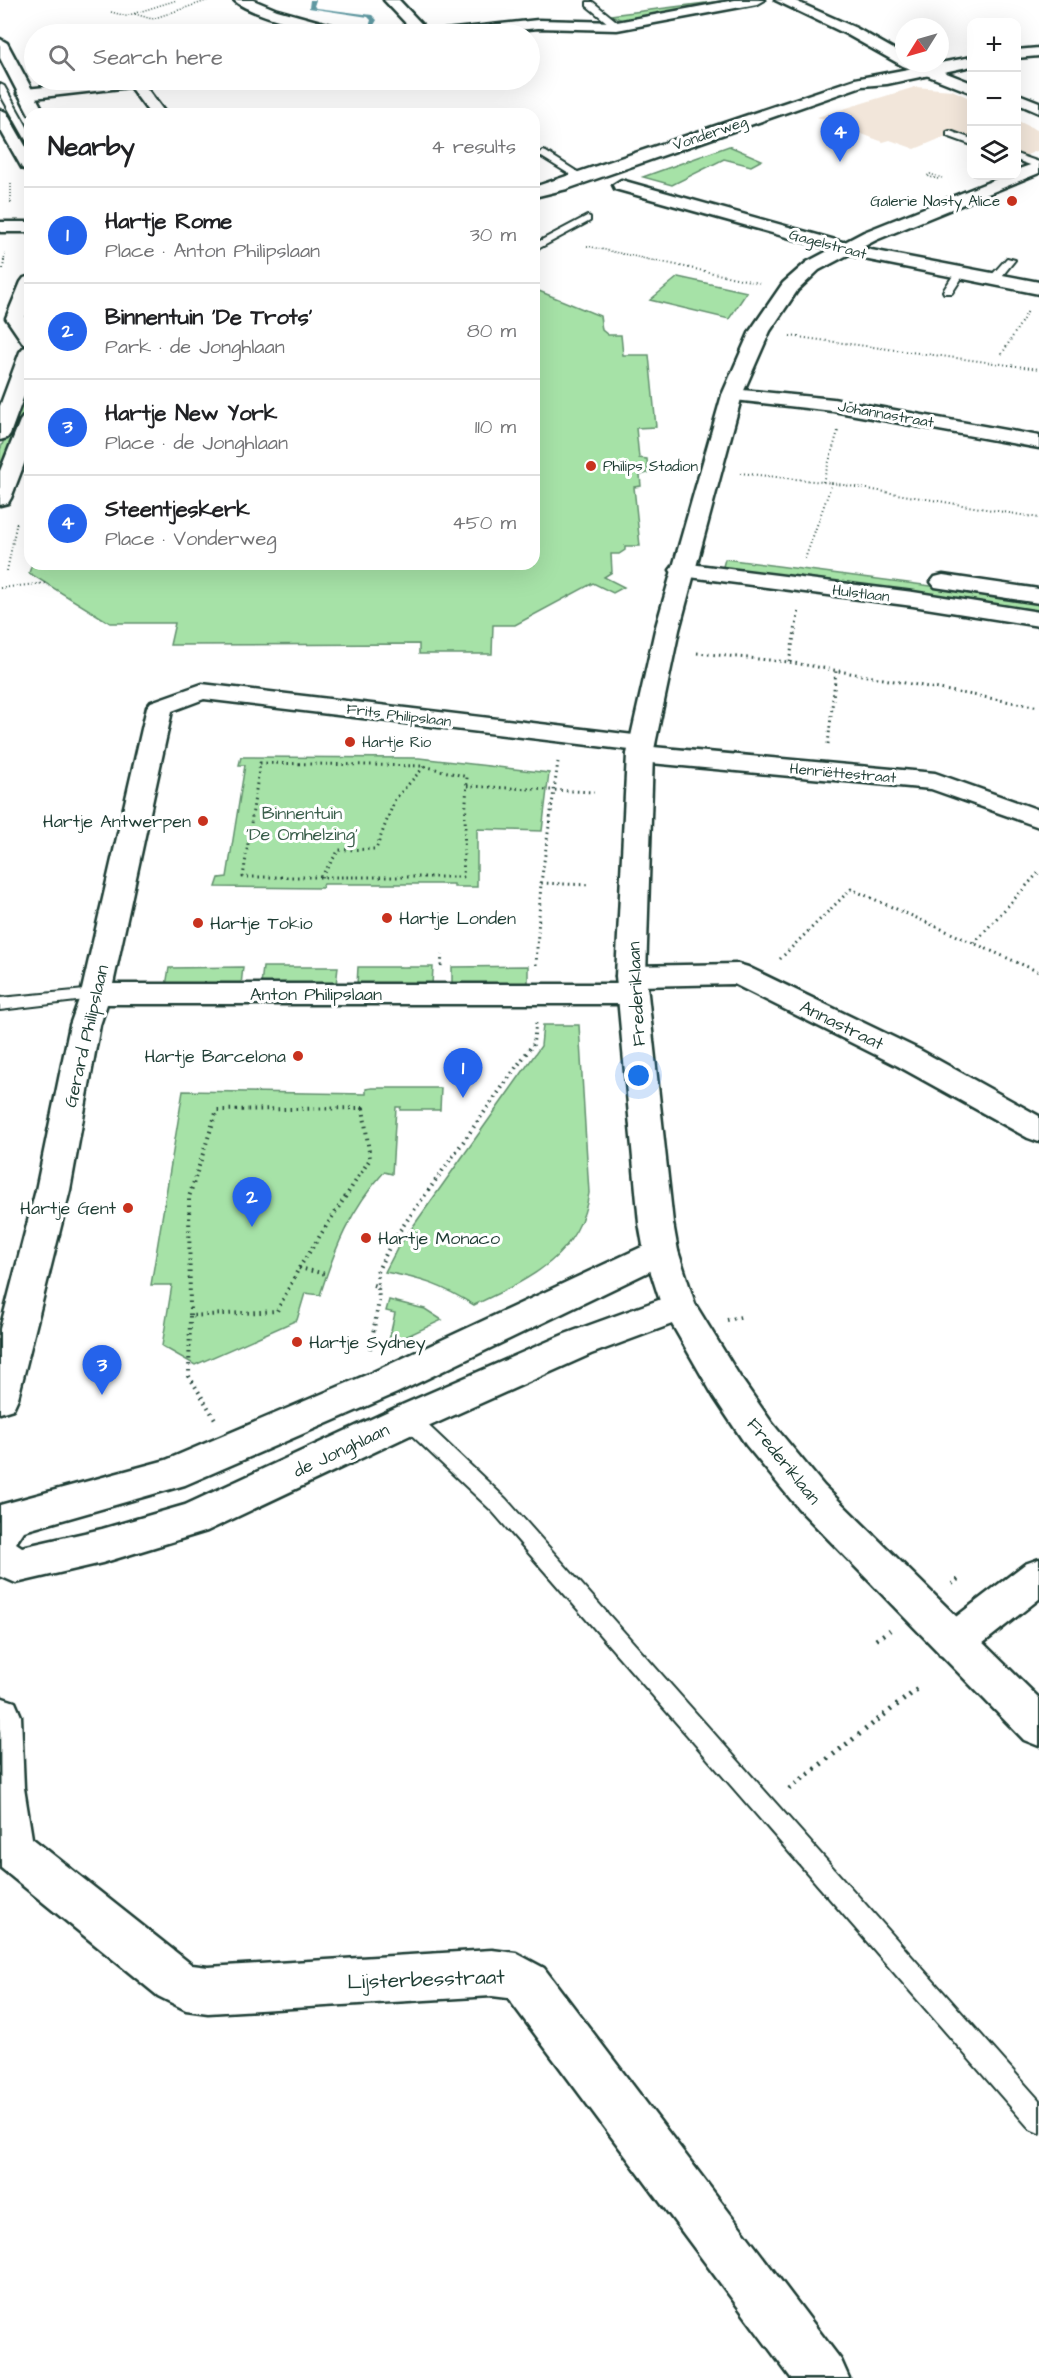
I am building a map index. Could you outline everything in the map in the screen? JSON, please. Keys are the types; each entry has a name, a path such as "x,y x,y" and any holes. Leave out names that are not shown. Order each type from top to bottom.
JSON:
{"street":[{"path":"241,0 272,13 312,24"},
{"path":"391,0 414,24"},
{"path":"540,24 617,26 757,0"},
{"path":"782,0 851,31 895,56"},
{"path":"851,31 895,45"},
{"path":"1021,41 1039,39"},
{"path":"0,43 33,108"},
{"path":"1021,54 1039,52"},
{"name":"Vonderweg","path":"949,63 967,61"},
{"name":"Vonderweg","path":"540,190 860,82 895,65"},
{"path":"949,66 967,74"},
{"name":"Vonderweg","path":"860,82 887,79 916,72"},
{"path":"929,72 967,87"},
{"path":"25,94 61,90"},
{"path":"140,90 154,108"},
{"path":"1021,99 1039,108"},
{"path":"1021,110 1039,118"},
{"path":"0,115 24,157"},
{"name":"Frederiklaan","path":"1031,167 842,249 813,266 790,287 760,331 732,395 685,560 641,749 632,985 656,1223 661,1251 679,1307 727,1387 784,1465 812,1497 1039,1726"},
{"name":"Vonderweg","path":"540,195 561,185"},
{"name":"Gagelstraat","path":"621,185 842,249 1039,288"},
{"path":"0,227 24,227"},
{"path":"0,244 24,244"},
{"path":"24,296 15,318 24,331"},
{"path":"0,434 24,368"},
{"name":"Johannastraat","path":"732,395 846,407 1039,442"},
{"path":"0,498 24,436"},
{"name":"Hulstlaan","path":"685,560 804,575 1039,619"},
{"name":"Hulstlaan","path":"804,575 855,570 1039,596"},
{"name":"Frits Philipslaan","path":"160,707 202,691 562,734 641,749"},
{"name":"Gerard Philipslaan","path":"0,1398 53,1190 85,1025 96,994 160,707"},
{"name":"Henriëttestraat","path":"641,749 935,782 1039,819"},
{"name":"Annastraat","path":"632,985 738,974 909,1058 1039,1130"},
{"name":"Anton Philipslaan","path":"96,994 632,985"},
{"path":"0,1536 11,1518 172,1474 384,1383 661,1251"},
{"name":"de Jonghlaan","path":"0,1553 16,1566 102,1546 193,1519 408,1419 578,1344 679,1307"},
{"path":"384,1383 408,1419"},
{"path":"954,1642 1039,1576"},
{"name":"Lijsterbesstraat","path":"0,1716 4,1821 10,1845 16,1853 174,1980 186,1987 208,1990 492,1973 516,1977 528,1984 823,2378"}],"lane":[{"path":"590,4 617,26"},
{"path":"0,86 3,98 24,131"},
{"path":"950,134 967,140"},
{"path":"543,154 582,178"},
{"path":"540,244 587,219"},
{"path":"994,279 1010,260"},
{"path":"948,291 960,273"},
{"name":"Anton Philipslaan","path":"0,1004 96,994"},
{"path":"408,1419 499,1505 1039,2120"}],"path":[{"path":"111,12 126,16 177,0"},
{"path":"135,14 152,19 209,0"},
{"path":"932,175 927,176 941,180 938,182"},
{"path":"550,237 742,281 790,287"},
{"path":"696,267 702,272"},
{"path":"1002,354 1029,309"},
{"path":"789,336 1039,369"},
{"path":"824,482 841,417 846,407"},
{"path":"740,473 832,483 1039,518"},
{"path":"789,662 804,575 832,483"},
{"path":"0,588 46,583"},
{"path":"697,653 789,662 1039,707"},
{"path":"826,771 836,670"},
{"path":"536,956 541,883 562,734"},
{"path":"260,763 424,766 467,777 467,786 463,877 243,877 260,763"},
{"path":"321,877 339,850 376,849 395,799 424,766"},
{"path":"467,786 594,792"},
{"path":"974,943 1039,872"},
{"path":"541,883 590,885"},
{"path":"762,986 770,968 851,889 1039,972"},
{"path":"384,1383 369,1353 379,1301 377,1272 393,1240 533,1045 537,1013"},
{"path":"190,1316 277,1311 299,1268 370,1159 363,1108 217,1110 189,1197 189,1376 220,1428"},
{"path":"299,1268 326,1274"},
{"path":"373,1285 379,1287"},
{"path":"765,1808 920,1687"}],"shaded area":[{"path":"915,87 952,90 967,97 967,145 944,137 915,149 890,140 883,142 817,117"},
{"path":"1021,122 1039,131 1039,150 1021,157"}],"green space":[{"path":"743,0 624,21 611,15"},
{"path":"729,146 762,160 751,166 724,159 672,185 643,177"},
{"path":"678,277 747,292 729,319 650,300"},
{"name":"Philips Stadion","path":"540,291 600,316 602,330 608,335 621,335 623,355 649,355 656,427 636,428 639,458 647,459 648,473 640,475 641,486 634,487 640,546 625,546 625,550 619,554 611,554 612,572 604,577 624,587 613,593 593,583 515,625 493,625 492,654 419,654 419,644 170,645 175,623 110,623 29,573 30,570 540,570"},
{"path":"24,389 24,413 0,478 0,450"},
{"path":"725,559 1015,597 1039,602 1039,615 722,570"},
{"name":"Binnentuin 'De Omhelzing'","path":"241,757 419,758 549,773 542,831 477,829 477,887 454,887 454,884 324,884 322,888 216,887 219,878 227,877 245,765 239,765"},
{"path":"528,966 528,984 452,985 452,967"},
{"path":"243,967 241,985 166,986 169,968"},
{"path":"263,967 338,967 336,985 261,985"},
{"path":"358,967 433,967 432,985 357,985"},
{"path":"543,1025 579,1025 589,1193 583,1215 574,1234 548,1264 513,1286 474,1305 452,1292 431,1284 385,1272 397,1249 541,1046"},
{"path":"441,1088 440,1110 400,1110 401,1107 396,1107 392,1174 384,1172 353,1215 338,1245 320,1295 305,1293 297,1320 195,1365 162,1346 172,1285 151,1285 183,1091 366,1094 366,1089"},
{"path":"389,1300 425,1309 442,1320 388,1345 395,1313 386,1311"}],"waterway":[{"path":"313,0 311,7 370,16 374,20 372,24"}],"place":[{"name":"Steentjeskerk","path":"840,162"},
{"name":"Galerie Nasty Alice","path":"1012,201"},
{"name":"Philips Stadion","path":"591,466"},
{"name":"Hartje Rio","path":"350,742"},
{"name":"Hartje Antwerpen","path":"203,821"},
{"name":"Hartje Londen","path":"387,918"},
{"name":"Hartje Tokio","path":"198,923"},
{"name":"Hartje Barcelona","path":"298,1056"},
{"name":"Hartje Rome","path":"463,1098"},
{"name":"Hartje Gent","path":"128,1208"},
{"name":"Binnentuin 'De Trots'","path":"252,1227"},
{"name":"Hartje Monaco","path":"366,1238"},
{"name":"Hartje Sydney","path":"297,1342"},
{"name":"Hartje New York","path":"102,1395"}]}
